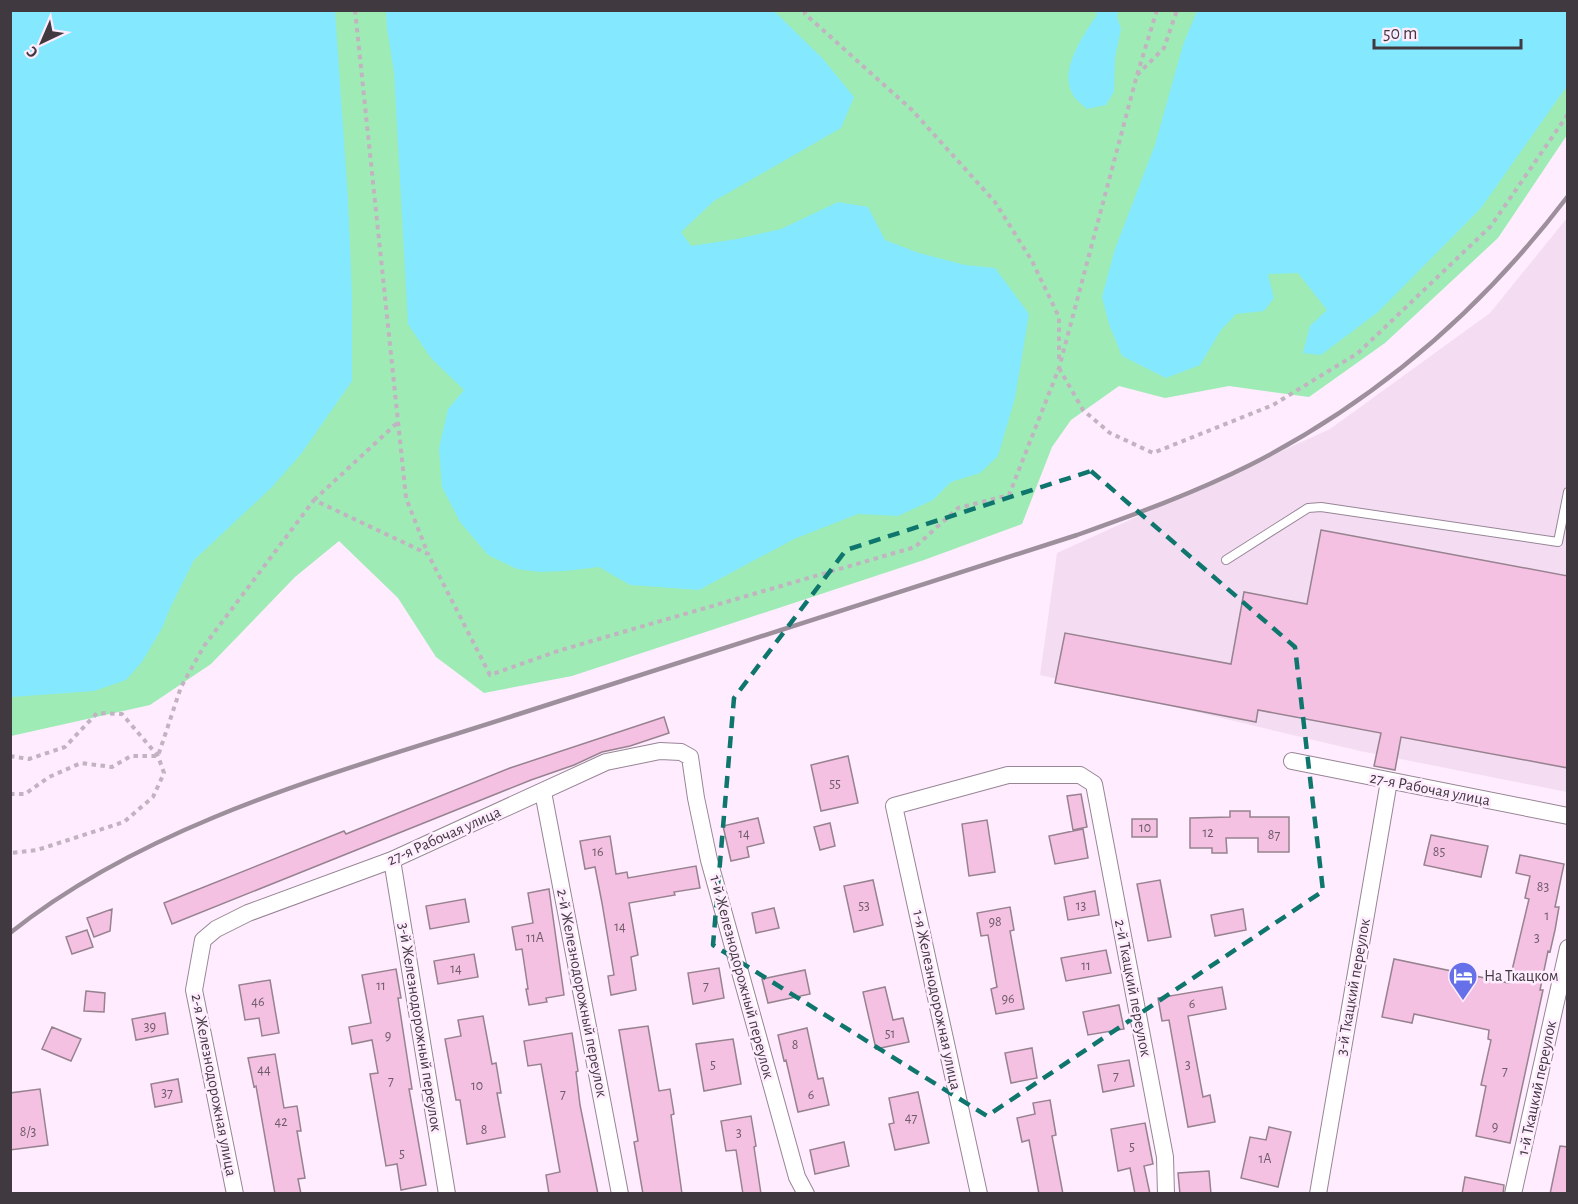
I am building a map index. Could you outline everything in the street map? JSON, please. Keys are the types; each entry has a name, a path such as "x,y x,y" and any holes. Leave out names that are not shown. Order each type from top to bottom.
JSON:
{"street":[{"name":"27-я Рабочая улица","path":"203,940 216,929 248,913 392,860 606,762 660,751 681,752 690,757"},
{"name":"1-й Железнодорожный переулок","path":"690,757 709,860 797,1177 807,1194"},
{"name":"27-я Рабочая улица","path":"1292,761 1568,816"},
{"name":"2-й Ткацкий переулок","path":"894,806 1008,775 1080,775 1094,784 1165,1157 1166,1194"},
{"name":"3-й Ткацкий переулок","path":"1318,1194 1389,782"},
{"name":"2-й Железнодорожный переулок","path":"543,792 620,1194"},
{"name":"1-я Железнодорожная улица","path":"894,806 979,1194"},
{"name":"3-й Железнодорожный переулок","path":"392,860 447,1194"},
{"name":"2-я Железнодорожная улица","path":"203,940 194,990 235,1194"},
{"name":"1-й Ткацкий переулок","path":"1514,1194 1568,948"}],"lane":[{"path":"1226,560 1308,508 1321,507 1558,542 1568,492"}],"path":[{"path":"355,10 406,498 428,554 490,675 561,650 915,547 958,508 1009,495 1059,368 1137,75 1157,10"},
{"path":"805,10 805,14 911,109 995,202 1032,261 1059,317 1059,368 1083,410 1110,433 1153,453 1273,405 1358,352 1491,226 1568,114"},
{"path":"1137,75 1164,48 1177,10"},
{"path":"158,756 181,687 204,646 314,500 398,423"},
{"path":"314,500 428,554"},
{"path":"10,756 29,759 65,747 97,713 122,714 158,756 164,773 153,798 124,822 37,850 10,853"},
{"path":"10,794 25,794 49,777 81,763 112,767 131,756 158,756"}],"highlighted area":[{"path":"1091,471 1295,647 1323,891 987,1116 713,945 734,698 846,550"}],"shaded area":[{"path":"1567,218 1567,792 1360,751 1040,675 1057,553 1330,429 1490,313"}],"green space":[{"path":"10,11 1567,11 1567,135 1498,238 1385,343 1309,397 1229,386 1165,398 1119,386 1071,420 1052,447 1022,524 924,560 572,676 484,693 436,657 398,598 339,541 295,577 211,664 150,705 11,736"}],"water":[{"path":"11,10 335,11 348,199 352,295 352,381 301,454 271,488 194,560 162,628 142,662 126,680 94,691 11,697"},
{"path":"386,11 774,11 823,59 854,97 841,128 714,201 681,232 691,246 737,239 781,229 838,202 868,207 885,240 919,253 965,265 995,268 1029,314 1015,398 998,456 980,473 951,482 933,500 898,516 858,514 794,539 699,590 630,585 599,567 539,572 517,569 488,555 460,522 442,487 439,448 448,409 464,390 431,358 408,324 394,72"},
{"path":"1096,11 1118,11 1117,17 1121,29 1115,58 1114,92 1106,105 1087,109 1073,95 1069,85 1069,75 1074,53 1097,15"},
{"path":"1197,11 1567,11 1567,86 1481,208 1378,312 1321,355 1303,353 1310,326 1327,310 1298,273 1268,274 1274,298 1264,311 1236,314 1221,330 1200,365 1166,378 1122,356 1109,324 1102,297 1115,249 1155,145 1183,45"}],"building":[{"path":"1321,530 1568,576 1568,768 1401,737 1395,770 1374,766 1381,733 1258,710 1256,722 1055,683 1065,633 1231,664 1244,592 1307,604"},
{"path":"664,717 669,733 630,746 602,752 172,924 164,903 344,831 346,834 510,768"},
{"path":"848,756 858,803 821,811 811,765"},
{"path":"1081,794 1087,827 1073,830 1067,796"},
{"path":"1230,811 1250,811 1250,817 1289,817 1289,852 1258,852 1258,838 1226,838 1227,853 1212,853 1212,848 1190,848 1190,818 1230,817"},
{"path":"758,818 764,843 747,847 749,857 731,861 723,826"},
{"path":"1132,819 1157,819 1157,837 1132,837"},
{"path":"987,820 995,872 969,876 962,824"},
{"path":"830,823 835,846 820,850 814,827"},
{"path":"1083,829 1088,858 1055,864 1049,836"},
{"path":"1431,835 1488,846 1481,877 1424,865"},
{"path":"610,836 616,874 627,872 628,878 696,866 700,888 629,903 638,955 631,957 636,990 611,995 608,976 614,975 595,867 585,869 580,841"},
{"path":"1520,855 1564,864 1555,907 1559,907 1555,930 1550,952 1548,951 1540,990 1543,990 1510,1143 1476,1136 1486,1086 1481,1085 1491,1040 1488,1039 1489,1030 1414,1014 1412,1023 1382,1017 1394,959 1509,983 1529,899 1525,898 1530,876 1516,873"},
{"path":"873,880 883,925 854,932 844,886"},
{"path":"1160,880 1171,937 1148,941 1137,884"},
{"path":"549,889 564,995 546,998 547,1002 529,1005 522,949 516,950 512,927 533,923 528,893"},
{"path":"1095,891 1099,915 1068,920 1064,897"},
{"path":"465,899 469,922 430,929 426,906"},
{"path":"1010,907 1014,930 1010,931 1024,1009 996,1014 991,989 997,987 988,935 981,936 977,913"},
{"path":"774,908 779,928 756,933 752,913"},
{"path":"112,909 110,931 94,937 87,918"},
{"path":"1243,909 1246,930 1215,936 1211,915"},
{"path":"87,930 93,947 72,954 66,937"},
{"path":"1106,950 1111,973 1066,981 1061,958"},
{"path":"474,954 478,977 438,984 434,961"},
{"path":"719,968 724,998 693,1004 688,973"},
{"path":"396,969 401,998 398,998 412,1089 409,1089 426,1185 401,1190 397,1164 386,1166 370,1074 378,1073 372,1040 352,1044 349,1027 371,1023 362,975"},
{"path":"805,970 810,994 768,1003 762,979"},
{"path":"270,980 279,1033 262,1036 259,1018 245,1020 239,985"},
{"path":"885,987 893,1020 903,1018 909,1042 876,1049 863,992"},
{"path":"1222,987 1226,1009 1188,1016 1203,1097 1210,1095 1215,1122 1188,1127 1169,1020 1162,1021 1158,998"},
{"path":"86,991 105,993 104,1012 84,1011"},
{"path":"1119,1005 1124,1029 1088,1035 1083,1012"},
{"path":"165,1013 168,1034 136,1040 132,1019"},
{"path":"483,1016 492,1064 496,1063 501,1093 497,1093 505,1137 467,1144 460,1100 456,1100 445,1039 461,1036 458,1020"},
{"path":"648,1026 659,1091 670,1089 674,1114 671,1115 682,1194 643,1194 634,1142 638,1141 619,1030"},
{"path":"52,1027 81,1039 71,1061 42,1049"},
{"path":"807,1028 818,1079 823,1078 829,1105 798,1112 778,1035"},
{"path":"572,1033 580,1105 598,1194 549,1194 546,1175 560,1172 541,1064 528,1066 524,1041"},
{"path":"733,1039 741,1084 704,1091 696,1044"},
{"path":"1032,1048 1037,1078 1011,1083 1005,1053"},
{"path":"275,1054 284,1108 297,1106 301,1131 297,1131 305,1178 298,1179 301,1194 275,1194 256,1086 254,1087 248,1058"},
{"path":"1129,1060 1134,1086 1103,1092 1098,1065"},
{"path":"178,1079 182,1102 155,1107 151,1084"},
{"path":"40,1089 48,1145 10,1150 10,1093"},
{"path":"918,1092 929,1143 895,1150 889,1124 894,1123 889,1098"},
{"path":"1050,1100 1056,1135 1052,1136 1063,1194 1039,1194 1029,1140 1022,1142 1017,1118 1035,1114 1033,1103"},
{"path":"751,1116 761,1194 743,1194 736,1150 726,1151 721,1121"},
{"path":"1145,1123 1153,1164 1144,1166 1150,1194 1135,1194 1130,1168 1118,1171 1111,1129"},
{"path":"1269,1127 1291,1132 1278,1187 1241,1178 1250,1137 1266,1140"},
{"path":"844,1142 849,1166 815,1174 810,1150"},
{"path":"1560,1146 1568,1147 1568,1194 1550,1194"},
{"path":"1209,1171 1211,1194 1180,1194 1178,1173"},
{"path":"1465,1177 1504,1185 1503,1194 1462,1194"}],"railway":[{"path":"10,933 66,893 126,858 254,801 387,756 1077,535 1208,485 1296,440 1341,412 1384,381 1463,313 1500,276 1568,196"}],"place":[{"name":"На Ткацком","path":"1463,1002"}]}
